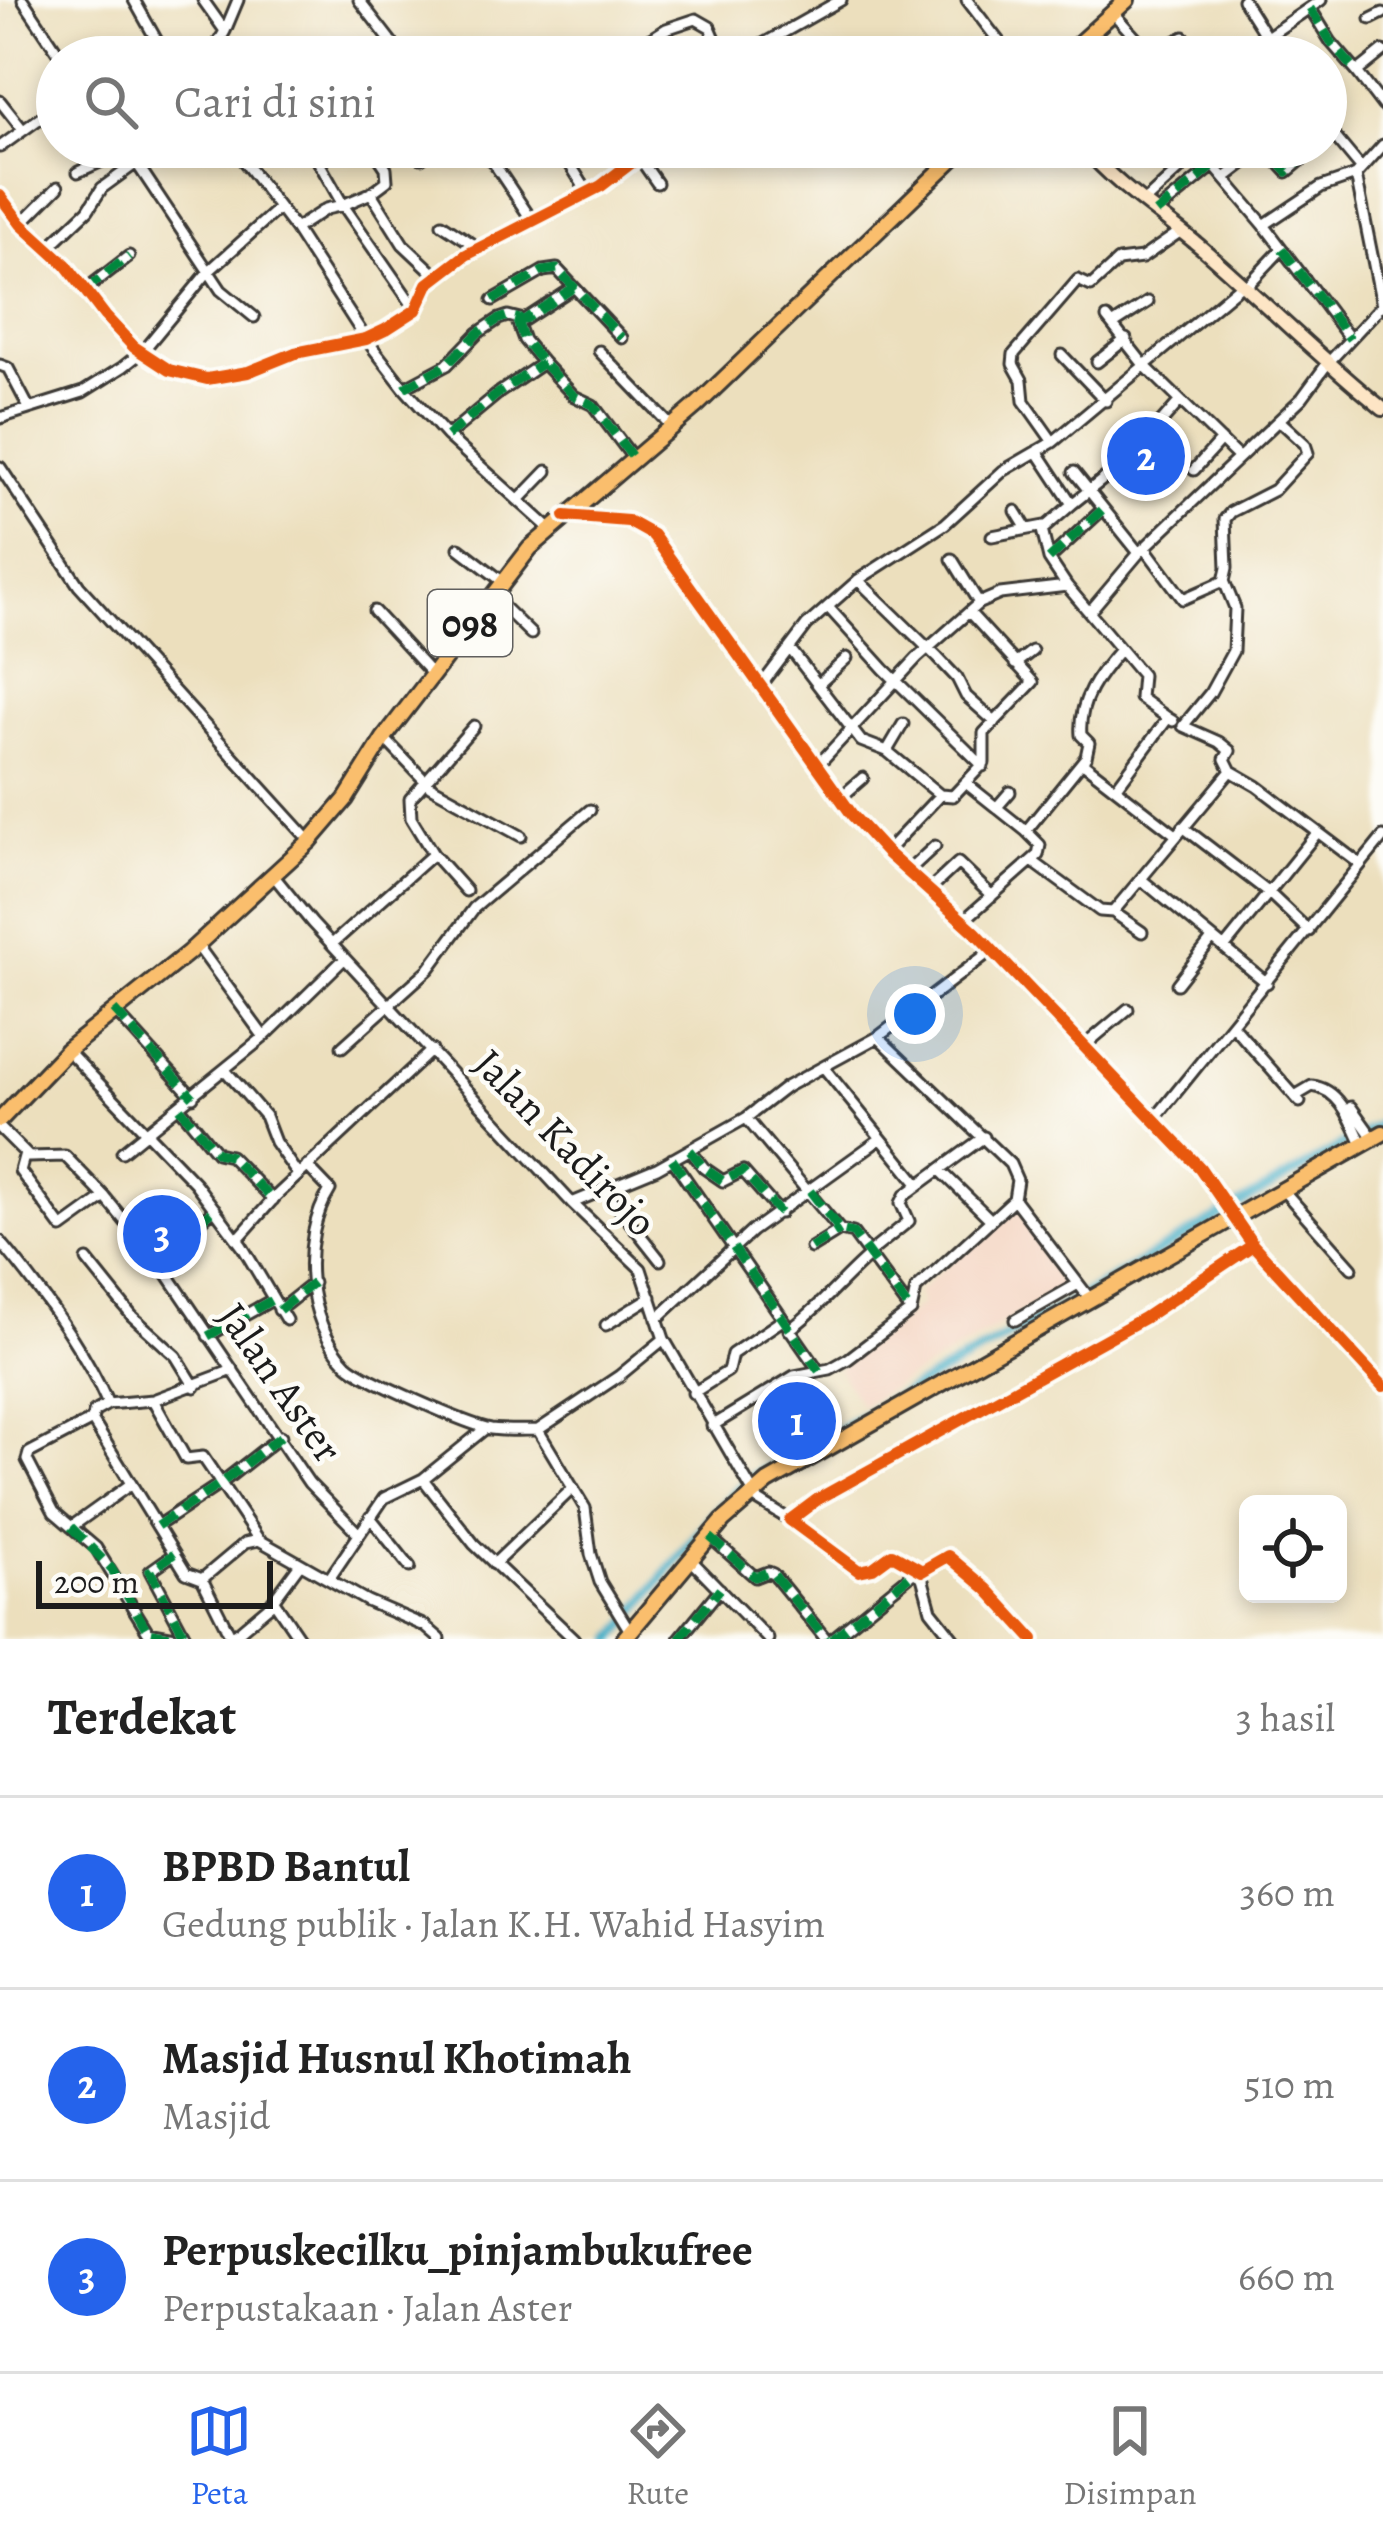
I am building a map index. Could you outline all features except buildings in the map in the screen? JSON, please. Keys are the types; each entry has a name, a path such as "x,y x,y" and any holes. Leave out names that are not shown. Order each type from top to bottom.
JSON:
{"main road":[{"path":"1087,36 1127,0"},
{"name":"098","path":"0,1124 67,1050 197,945 310,841 346,800 384,738 491,595 550,530 749,357 943,168"},
{"path":"1104,168 1383,409"},
{"path":"625,1629 750,1490 1084,1292 1282,1189 1366,1133"}],"street":[{"path":"22,0 50,36"},
{"path":"134,0 154,36"},
{"path":"202,0 225,31"},
{"path":"222,36 238,0"},
{"path":"358,0 386,36"},
{"path":"777,36 841,0"},
{"path":"967,0 995,36"},
{"path":"1243,0 1266,36"},
{"path":"1268,36 1321,0"},
{"path":"1310,8 1326,36"},
{"path":"1113,13 1134,36"},
{"path":"1371,19 1383,13"},
{"path":"655,36 696,19 710,27 714,36"},
{"path":"1357,72 1383,51"},
{"path":"1347,61 1383,106"},
{"path":"0,101 22,130"},
{"path":"0,147 36,120"},
{"path":"1264,225 1305,195 1358,171 1383,145"},
{"path":"1090,610 1142,551 1280,420 1382,304 1358,171 1347,157"},
{"path":"78,172 86,168"},
{"path":"48,248 88,209 102,188 130,168"},
{"path":"138,168 221,290 254,317"},
{"path":"249,168 295,229 365,339 404,388 447,436 550,530"},
{"path":"322,168 416,310"},
{"path":"295,229 326,209 371,193 387,181 384,168"},
{"path":"497,168 533,222"},
{"path":"572,168 587,194"},
{"path":"0,196 142,352 169,370 208,379 248,372 304,350 365,339 416,310 424,290 437,277 479,248 587,194 622,168"},
{"path":"646,168 656,183"},
{"path":"1156,212 1211,168"},
{"path":"1217,168 1350,338"},
{"path":"1225,178 1236,168"},
{"path":"1143,202 1180,169"},
{"path":"21,224 58,187"},
{"path":"371,193 403,244 437,277"},
{"path":"0,418 83,392 142,352 208,272 280,208"},
{"path":"442,224 479,248"},
{"path":"1053,442 1024,401 1022,380 1012,359 1021,343 1078,280 1091,286 1118,261 1142,258 1181,231"},
{"path":"760,688 808,625 858,580 931,534 993,478 1053,442 1106,401 1282,249"},
{"path":"85,290 129,256"},
{"path":"493,300 551,269 561,272 622,338"},
{"path":"517,321 573,288"},
{"path":"1148,302 1111,321 1144,365 1238,458"},
{"path":"404,388 447,365 478,333 508,316 517,321 524,340 574,396 593,405 633,458"},
{"path":"1097,362 1126,339"},
{"path":"599,351 671,426"},
{"path":"1062,355 1106,401"},
{"path":"447,436 543,363"},
{"path":"0,365 8,368 29,408"},
{"path":"992,536 1043,526 1130,458 1180,401"},
{"path":"1184,726 1210,693 1233,651 1235,608 1224,581 1222,528 1226,517 1274,490 1309,453 1306,444 1280,420"},
{"path":"1194,470 1220,440"},
{"path":"1037,452 1072,504"},
{"path":"0,467 79,586 310,841"},
{"path":"519,500 547,471"},
{"path":"1074,472 1087,493 1183,599 1224,581"},
{"path":"1049,560 1102,510"},
{"path":"1016,511 1027,529"},
{"path":"565,516 628,521 648,530 839,798 886,852 992,950 1200,1168 1253,1245 1383,1385"},
{"path":"1043,526 1049,560 1142,675 1140,698 1168,718 1227,747 1225,759 1231,772 1249,780 1360,864"},
{"path":"460,548 502,581"},
{"path":"952,559 979,603"},
{"path":"858,580 995,722"},
{"path":"816,767 927,649 979,603 1000,594 1067,586"},
{"path":"491,595 531,634"},
{"path":"828,608 982,766"},
{"path":"374,610 432,674"},
{"path":"791,650 820,682 851,730 869,746 887,751 940,795 953,796 982,766 982,739 1033,683 969,613"},
{"path":"1015,664 1032,651"},
{"path":"1026,832 1083,763 1090,745 1080,725 1089,689 1119,651"},
{"path":"820,682 847,658"},
{"path":"1116,788 1168,718"},
{"path":"887,751 903,724"},
{"path":"466,891 433,854 408,812 410,799 423,781 474,726"},
{"path":"384,738 423,781 521,836"},
{"path":"1083,763 1268,892 1309,931"},
{"path":"1113,912 1231,772"},
{"path":"839,798 863,778"},
{"path":"963,921 1040,853 1040,844 967,784"},
{"path":"997,806 1010,792"},
{"path":"886,852 940,795"},
{"path":"342,1047 428,969 475,908 590,810"},
{"path":"1224,948 1316,833"},
{"path":"1153,1121 1383,837"},
{"path":"907,872 935,846"},
{"path":"332,944 433,854"},
{"path":"1032,861 1100,911 1113,912 1142,932"},
{"path":"928,891 958,863 992,896"},
{"name":"Jalan Kadirojo","path":"273,875 572,1203 645,1274 664,1339 750,1490"},
{"path":"1142,880 1267,983"},
{"path":"1177,984 1212,939"},
{"path":"197,945 264,1037"},
{"path":"572,1203 672,1159 746,1118 786,1087 878,1037 992,950"},
{"path":"122,1152 264,1037 344,958"},
{"path":"1084,1046 1128,1009"},
{"path":"114,1010 193,1097"},
{"path":"1232,1025 1298,1099 1312,1086 1324,1088 1366,1133"},
{"path":"712,1426 782,1382 848,1359 911,1311 916,1288 1013,1198 1014,1171 878,1037"},
{"path":"67,1050 149,1132 215,1209 279,1310"},
{"path":"238,1240 273,1200 432,1050"},
{"path":"825,1069 919,1185"},
{"path":"225,1070 265,1116 275,1142 330,1190 313,1234 313,1283 329,1340 350,1367 376,1384 486,1428 538,1430 619,1376 664,1339"},
{"path":"1351,1107 1366,1133"},
{"path":"180,1108 217,1153 230,1156 273,1200"},
{"path":"746,1118 840,1230 853,1233 911,1311"},
{"name":"Jalan Aster","path":"0,1124 25,1153 38,1158 65,1156 105,1197 156,1258 309,1483 358,1534"},
{"path":"693,1393 728,1371 732,1354 813,1313 834,1286 909,1221 901,1200 984,1137"},
{"path":"657,1318 731,1249 880,1139"},
{"path":"690,1150 720,1180 743,1172 780,1213"},
{"path":"25,1153 20,1171 62,1228 105,1197"},
{"path":"672,1159 819,1371"},
{"path":"940,1170 991,1220"},
{"path":"604,1189 660,1260"},
{"path":"1282,1189 1352,1268"},
{"path":"1013,1198 1084,1292 1015,1320"},
{"path":"156,1258 215,1209"},
{"path":"811,1248 840,1230"},
{"path":"624,1253 644,1239"},
{"path":"0,1241 76,1346 107,1404"},
{"path":"790,1520 818,1499 1144,1318 1253,1245"},
{"path":"87,1260 132,1316 176,1356 195,1387"},
{"path":"208,1336 279,1310 313,1283"},
{"path":"606,1325 651,1297"},
{"path":"186,1639 148,1632 111,1568 54,1512 27,1460 29,1454 92,1420 96,1410 107,1404 153,1400 233,1370"},
{"path":"153,1400 184,1458 201,1455 259,1540 380,1608 424,1626 440,1639"},
{"path":"92,1420 186,1573 202,1579 231,1638 274,1601 300,1564"},
{"path":"329,1579 384,1498 423,1479 486,1428"},
{"path":"538,1430 586,1511 600,1582 625,1629"},
{"path":"158,1526 281,1436"},
{"path":"423,1479 494,1564 574,1639"},
{"path":"71,1527 131,1484"},
{"path":"494,1564 572,1489"},
{"path":"750,1490 859,1570 873,1568 894,1554 919,1569 932,1610 954,1639"},
{"path":"370,1516 410,1567"},
{"path":"710,1537 755,1577 773,1574 829,1639 919,1569 949,1557 987,1589 1033,1639"},
{"path":"202,1579 245,1543 259,1540"},
{"path":"174,1554 150,1570 186,1639"},
{"path":"691,1560 769,1639"},
{"path":"679,1639 720,1589"},
{"path":"274,1601 299,1639"}],"shaded area":[{"path":"1013,1202 1072,1284 861,1406 838,1369 922,1304 917,1293"}],"waterway":[{"path":"614,1639 712,1515 753,1476 1090,1291 1383,1122"}],"marked path":[{"path":"1310,8 1327,36"},
{"path":"1347,60 1357,72"},
{"path":"1156,213 1211,168"},
{"path":"1283,168 1287,172 1292,168"},
{"path":"1282,249 1350,339"},
{"path":"85,290 129,256"},
{"path":"493,300 543,271 557,269 622,338"},
{"path":"404,388 447,365 499,319 524,320 573,288"},
{"path":"517,321 524,340 543,363 574,396 593,405 633,458"},
{"path":"447,436 543,363"},
{"path":"1049,559 1102,510"},
{"path":"114,1010 193,1097"},
{"path":"180,1108 217,1153 230,1156 273,1200"},
{"path":"690,1150 723,1181 743,1171 780,1213"},
{"path":"672,1159 819,1371"},
{"path":"810,1191 840,1230 853,1233 911,1311"},
{"path":"156,1258 215,1209"},
{"path":"811,1248 840,1230"},
{"path":"279,1310 313,1283"},
{"path":"208,1336 272,1300"},
{"path":"157,1526 281,1436"},
{"path":"71,1527 111,1568 148,1632 186,1639"},
{"path":"710,1537 755,1577 773,1574 826,1639"},
{"path":"174,1554 150,1571 186,1638"},
{"path":"832,1639 918,1569"},
{"path":"679,1639 720,1589"}],"cycle path":[{"path":"0,196 134,347 169,370 207,379 248,372 295,353 366,339 385,330 416,310 428,284 466,255 601,186 625,168"},
{"path":"565,516 628,521 653,535 853,816 975,932 1200,1168 1253,1245 1383,1386"},
{"path":"1033,1639 987,1589 948,1556 922,1571 892,1554 873,1568 859,1571 790,1520 818,1499 1144,1318 1253,1245"}],"place":[{"name":"Masjid Husnul Khotimah","path":"1146,456"},
{"name":"Perpuskecilku_pinjambukufree","path":"162,1234"},
{"name":"BPBD Bantul","path":"797,1421"}]}
